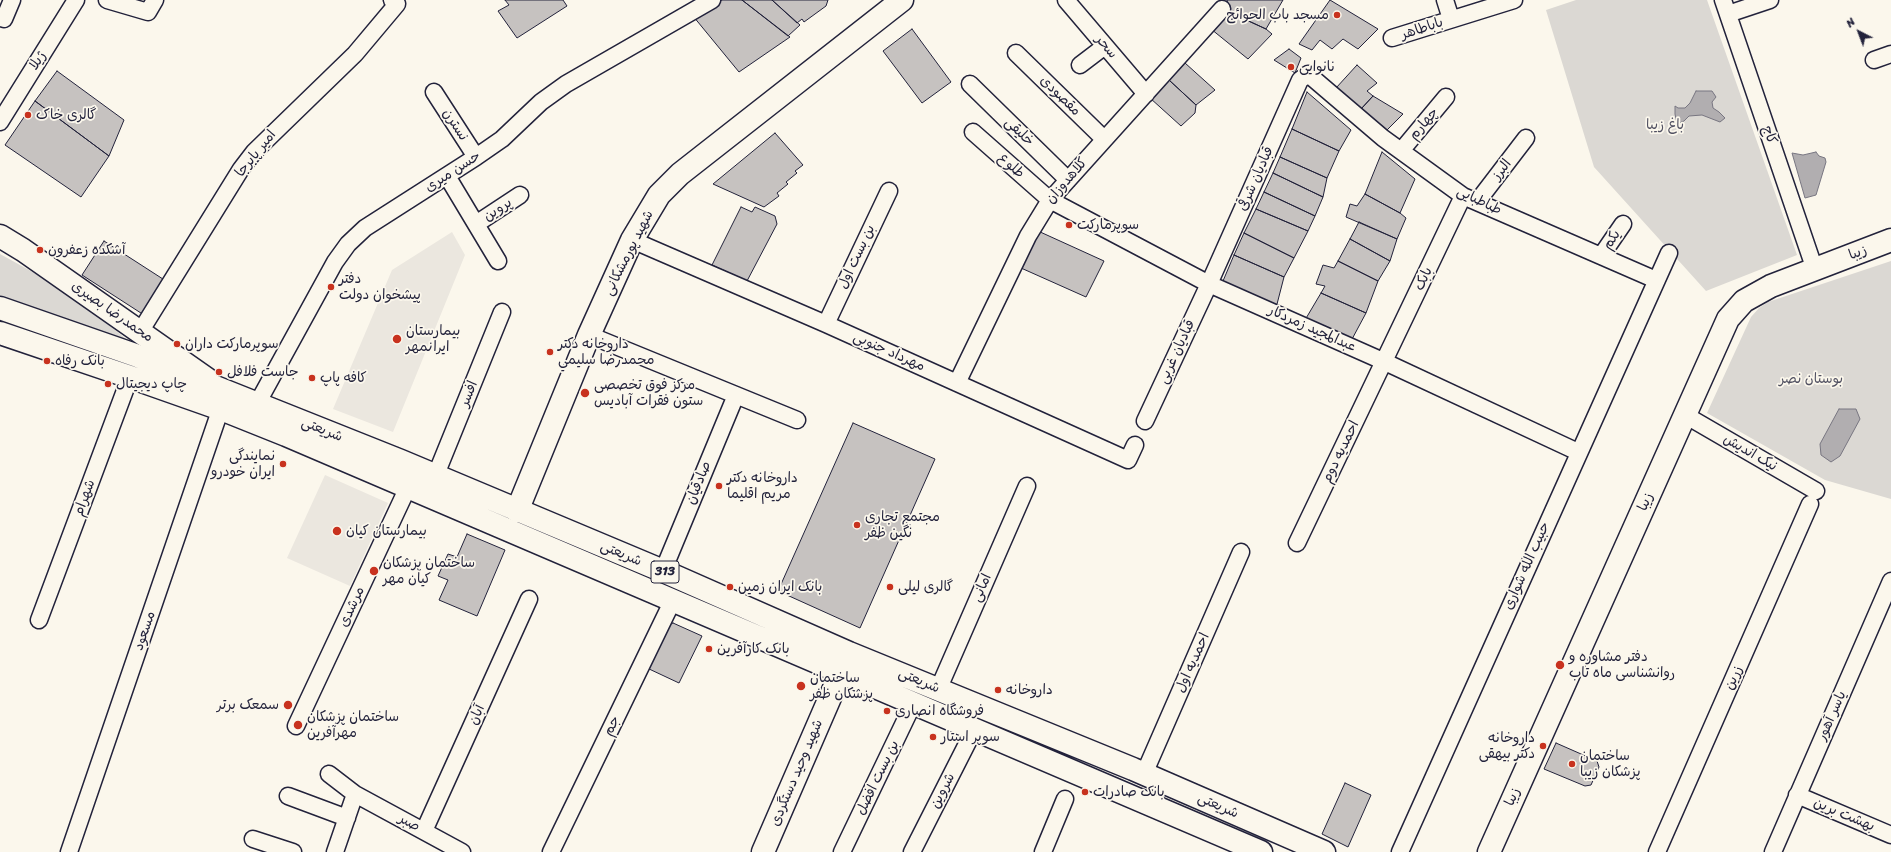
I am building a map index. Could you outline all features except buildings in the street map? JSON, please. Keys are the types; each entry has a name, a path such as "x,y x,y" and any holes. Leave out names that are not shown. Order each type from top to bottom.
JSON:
{"main road":[{"name":"شهید پورمشکانی","path":"517,511 589,335 632,240 659,195 680,174 902,0"},
{"name":"محمدرضا بصیری","path":"0,236 24,250 140,332 224,397"},
{"name":"زیبا","path":"1489,852 1728,319 1744,301 1771,286 1891,240"},
{"name":"شریعتی","path":"0,308 135,355 408,487 1261,852"},
{"name":"شریعتی","path":"0,333 130,376 257,404 663,571 849,653 1144,774 1324,852"},
{"name":"شهید وحید دستگردی","path":"763,852 825,708 850,677 849,653"},
{"path":"1046,761 1058,738"}],"street":[{"path":"4,19 12,0"},
{"name":"ژیلا","path":"0,122 76,0"},
{"path":"107,0 148,12 156,0"},
{"name":"حسن میری","path":"257,404 335,262 348,244 365,228 502,139 540,102 566,84 712,0"},
{"path":"1445,0 1451,19"},
{"name":"باباطاهر","path":"1392,38 1514,0"},
{"path":"1725,7 1770,0"},
{"name":"امیر پابرجا","path":"140,332 241,169 254,152 355,54 396,1"},
{"name":"سحر","path":"1074,3 1105,46 1146,94"},
{"name":"کاج","path":"1725,7 1815,270"},
{"name":"کلاهدوزان","path":"957,383 1028,236 1050,200 1104,138 1146,94 1222,9"},
{"path":"1080,65 1105,46"},
{"name":"مقصودی","path":"1016,53 1104,138"},
{"path":"1874,60 1891,54"},
{"name":"طباطبایی","path":"1304,76 1308,74 1383,138 1470,199 1656,280"},
{"name":"قبادیان شرقی","path":"1209,284 1300,80 1304,76"},
{"name":"خلیقی","path":"970,84 1068,180"},
{"name":"نسترن","path":"434,92 476,157"},
{"name":"چهارم","path":"1401,151 1446,97"},
{"name":"طلوع","path":"973,132 1050,200"},
{"name":"البرز","path":"1470,199 1526,138"},
{"name":"پروین","path":"447,176 498,261"},
{"name":"بن بست اول","path":"826,324 888,191"},
{"name":"پروین","path":"476,224 520,195"},
{"name":"بابک","path":"1385,362 1470,199"},
{"name":"عبدالمجید زمردکار","path":"1050,200 1209,284 1385,362 1578,452"},
{"name":"یکم","path":"1601,256 1623,224"},
{"name":"مهرداد جنوبی","path":"632,240 826,324 1128,460 1135,445"},
{"name":"حبیب الله شواری","path":"1400,852 1578,452 1669,253"},
{"name":"قبادیان غربی","path":"1145,421 1209,284"},
{"name":"افسر","path":"435,477 502,312"},
{"path":"589,335 797,420"},
{"name":"احمدیه دوم","path":"1298,543 1385,362"},
{"name":"شهرام","path":"39,620 130,376"},
{"name":"صادقیان","path":"663,571 736,395"},
{"name":"مسعود","path":"69,852 224,397"},
{"name":"نیک اندیش","path":"1685,415 1813,497"},
{"name":"امانی","path":"938,690 1026,486"},
{"name":"مرشدی","path":"296,726 408,487"},
{"name":"زرین","path":"1657,852 1813,497"},
{"name":"احمدیه اول","path":"1144,774 1241,552"},
{"name":"یاسر آهور","path":"1773,852 1891,582"},
{"name":"آبان","path":"424,831 529,599"},
{"name":"جم","path":"551,852 673,600"},
{"name":"بن بست افضل","path":"842,852 913,704"},
{"name":"شروین","path":"912,852 974,730"},
{"name":"صبر","path":"329,774 355,794 462,852"},
{"path":"335,852 355,794"},
{"name":"بهشت برین","path":"1797,795 1891,835"},
{"path":"288,796 347,818"},
{"path":"1043,852 1066,799"},
{"path":"254,840 293,852"}],"shaded area":[{"path":"1696,91 1712,91 1716,97 1712,102 1713,108 1725,118 1720,122 1702,115 1689,116 1684,121 1677,124 1675,106 1678,108 1685,108 1690,103"},
{"path":"1816,152 1819,156 1825,158 1826,162 1816,195 1805,198 1792,153 1803,155"},
{"name":"بیمارستان ایرانمهر","path":"452,232 465,255 393,432 333,409 392,270"},
{"path":"1839,409 1856,409 1860,419 1840,456 1831,462 1821,455 1820,444"},
{"name":"بیمارستان کیان","path":"325,475 388,503 350,586 287,558"}],"green space":[{"name":"باغ زیبا","path":"1576,0 1707,0 1797,255 1706,291 1594,167 1546,10"},
{"path":"0,254 67,291 131,343 0,298"},
{"name":"بوستان نصر","path":"1891,261 1891,499 1825,480 1707,413 1751,317 1759,308 1768,302"}],"place":[{"name":"مسجد باب الحوائج","path":"1337,15"},
{"name":"نانوایی","path":"1291,67"},
{"name":"گالری خاک","path":"28,115"},
{"name":"سوپرمارکت","path":"1069,225"},
{"name":"آشکده زعفرون","path":"40,250"},
{"name":"دفتر پیشخوان دولت","path":"331,287"},
{"name":"بیمارستان ایرانمهر","path":"397,339"},
{"name":"سوپرمارکت داران","path":"177,344"},
{"name":"داروخانه دكتر محمدرضا سليمي","path":"550,352"},
{"name":"بانک رفاه","path":"47,361"},
{"name":"جاست فلافل","path":"219,372"},
{"name":"کافه پاپ","path":"312,378"},
{"name":"چاپ دیجیتال","path":"108,384"},
{"name":"مرکز فوق تخصصی ستون فقرات آبادیس","path":"585,393"},
{"name":"نمایندگی ایران خودرو","path":"283,464"},
{"name":"داروخانه دکتر مریم اقلیما","path":"719,486"},
{"name":"مجتمع تجاری نگین ظفر","path":"857,525"},
{"name":"بیمارستان کیان","path":"337,531"},
{"name":"ساختمان پزشکان کیان مهر","path":"374,571"},
{"name":"بانک ایران زمین","path":"730,587"},
{"name":"گالری لیلی","path":"890,587"},
{"name":"بانک کارآفرین","path":"709,649"},
{"name":"دفتر مشاوره و روانشناسی ماه تاب","path":"1560,665"},
{"name":"ساختمان پزشکان ظفر","path":"801,686"},
{"name":"داروخانه","path":"998,690"},
{"name":"سمعک برتر","path":"288,705"},
{"name":"فروشگاه انصاری","path":"887,711"},
{"name":"ساختمان پزشکان مهرآفرین","path":"298,725"},
{"name":"سوپر استار","path":"933,737"},
{"name":"داروخانه دکتر بیهقی","path":"1543,746"},
{"name":"ساختمان پزشکان زیبا","path":"1572,764"},
{"name":"بانک صادرات","path":"1085,792"}]}
